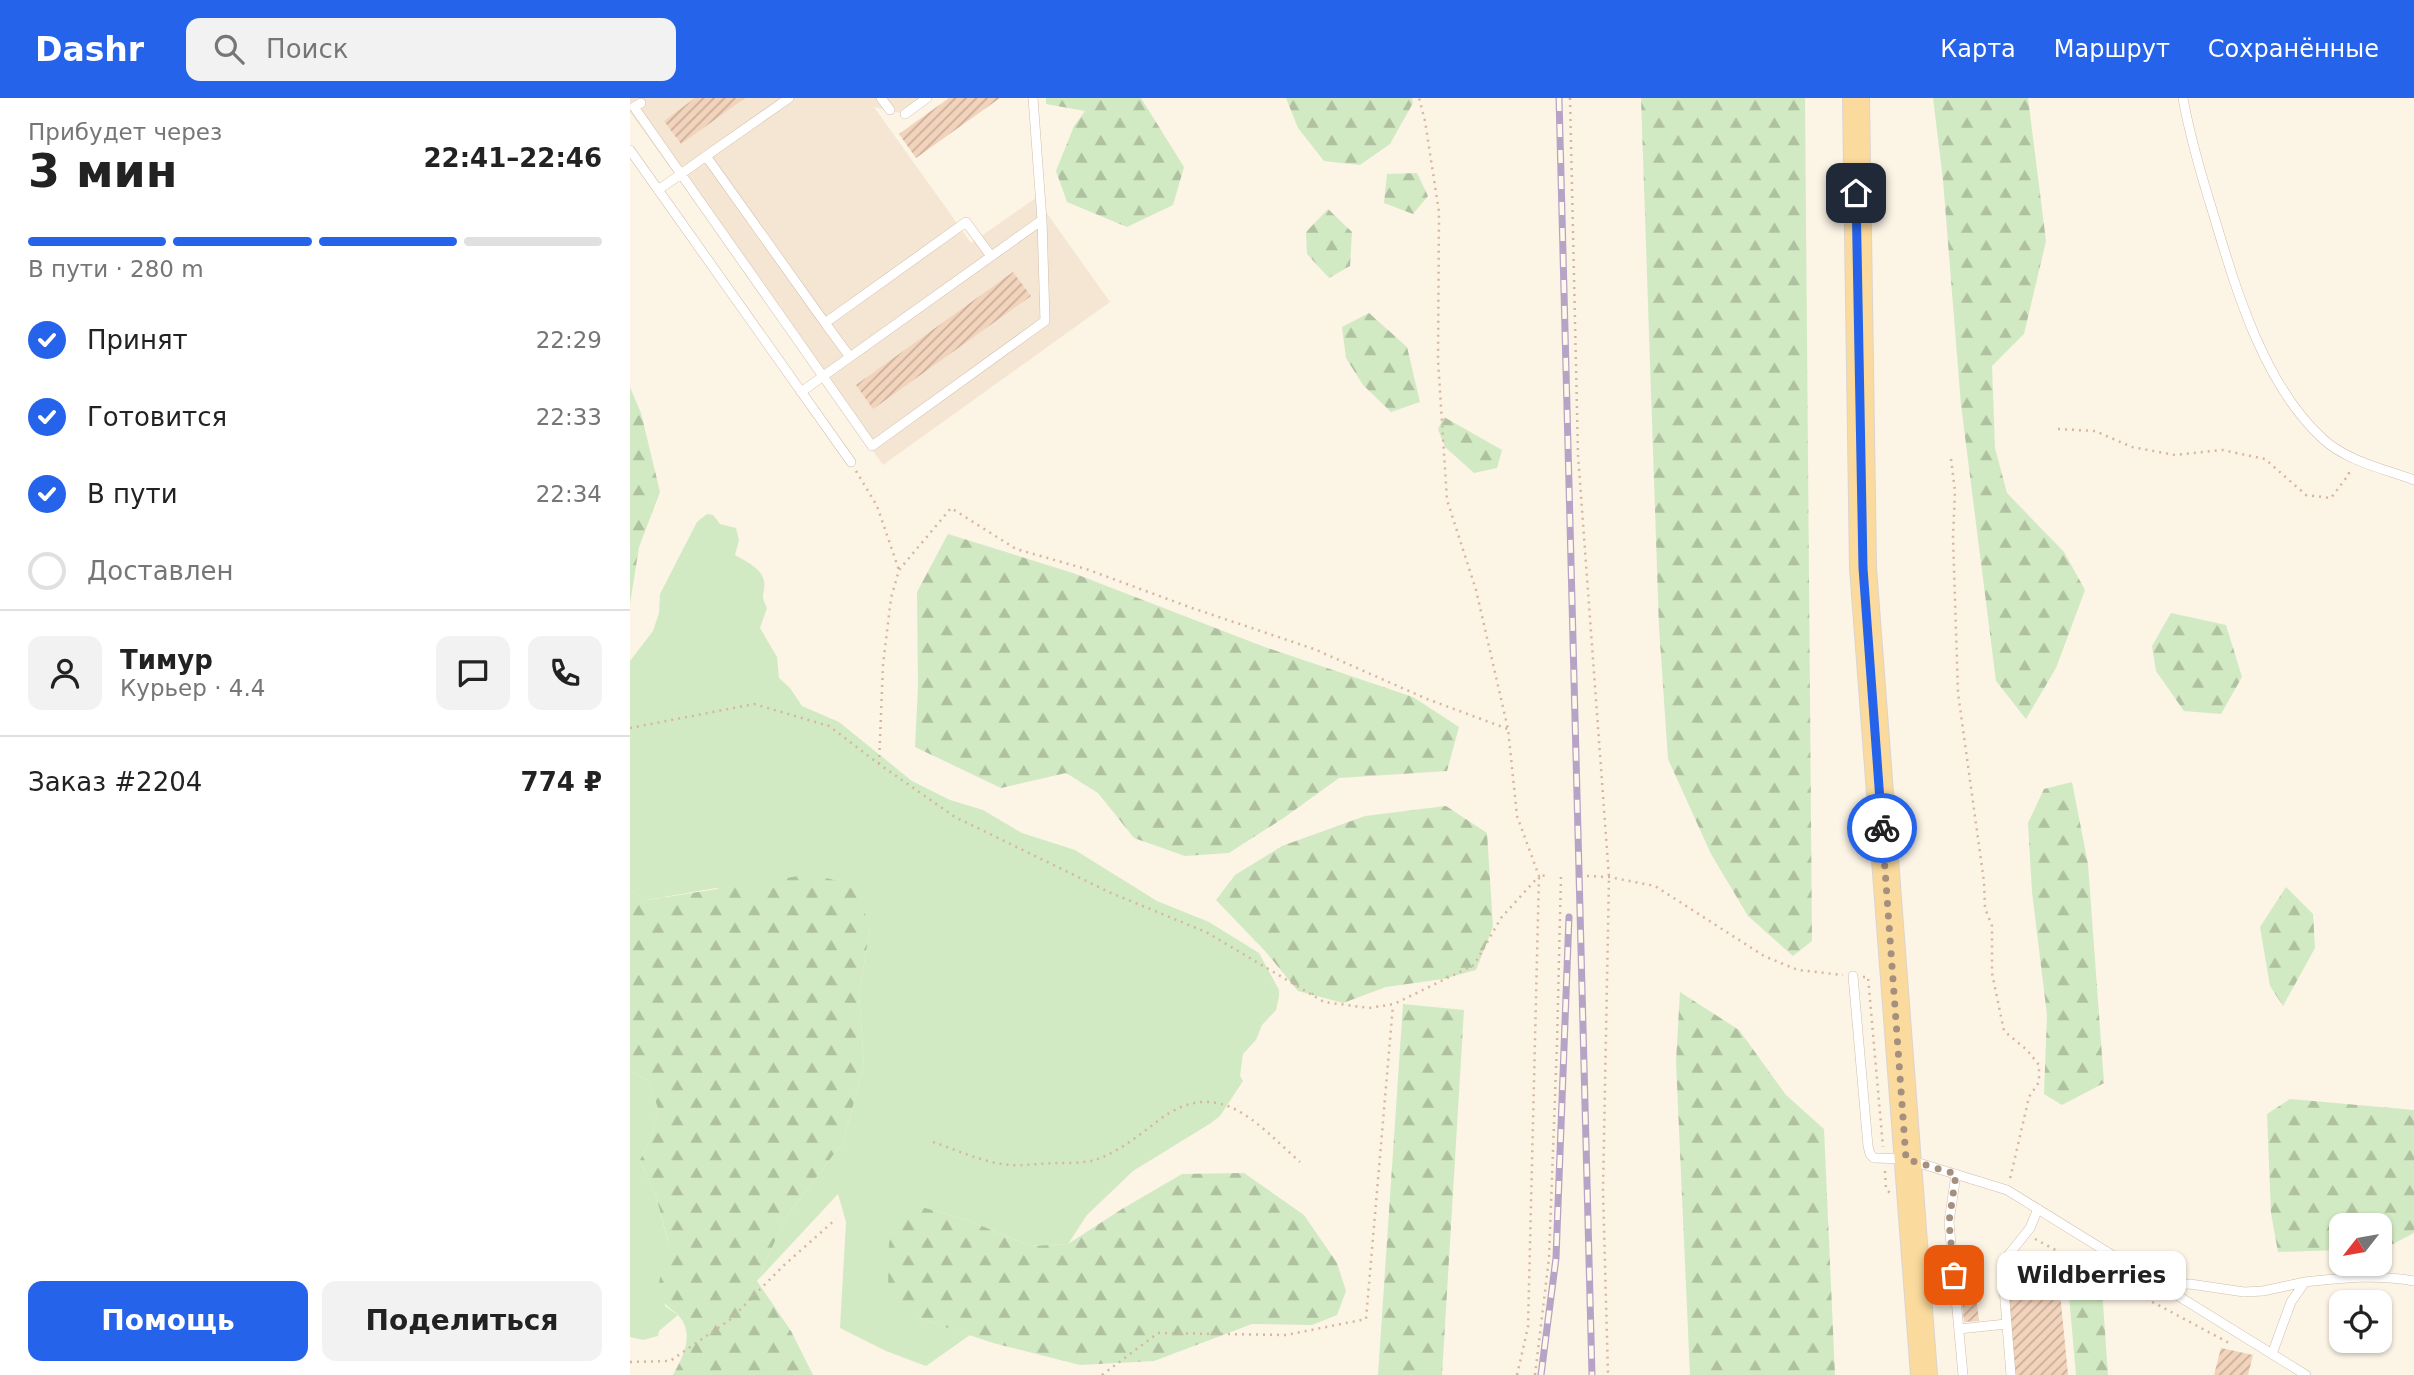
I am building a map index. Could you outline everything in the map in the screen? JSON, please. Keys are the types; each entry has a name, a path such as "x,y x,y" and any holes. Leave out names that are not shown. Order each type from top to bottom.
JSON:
{"main road":[{"path":"1856,98 1863,568 1924,1375"}],"lane":[{"path":"658,190 789,98"},
{"path":"881,98 890,110"},
{"path":"905,114 927,98"},
{"path":"642,100 635,107 872,446 1045,321 1042,220 1033,98"},
{"path":"2183,98 2201,175 2234,283 2260,349 2293,404 2322,439 2344,454 2414,480"},
{"path":"630,150 851,463"},
{"path":"706,156 850,357"},
{"path":"801,392 1042,220"},
{"path":"825,323 967,222 991,256"},
{"path":"1853,976 1870,1154 1874,1158 1906,1159 2007,1190 2306,1375"},
{"path":"1956,1174 1949,1222 1963,1375"},
{"path":"2011,1375 2002,1263 2025,1234 2038,1209"},
{"path":"2160,1284 2190,1284 2244,1292 2362,1276 2414,1281"},
{"path":"2272,1354 2291,1302 2305,1282"},
{"path":"1959,1329 2006,1324"}],"path":[{"path":"1419,98 1439,212 1438,360 1447,500 1476,590 1508,729 1517,816 1539,876 1528,1328 1517,1375"},
{"path":"1570,98 1578,455 1609,877 1603,1191 1608,1375"},
{"path":"2058,429 2095,431 2132,447 2175,455 2222,450 2265,460 2306,495 2331,498 2349,474 2344,454"},
{"path":"1951,458 1955,491 1953,537 1958,693 1984,882 1985,908 1992,926 1992,973 2004,1031 2027,1050 2039,1065 2039,1082 2029,1097 2007,1190"},
{"path":"851,463 877,506 899,570"},
{"path":"879,764 883,665 891,598 899,570 951,508 1016,549 1086,569 1314,649 1427,699 1508,729"},
{"path":"630,728 754,704 828,726 955,817 1111,893 1206,932 1324,1002 1369,1008 1394,1004 1474,964 1501,918 1539,876 1549,875"},
{"path":"1535,1375 1549,1258 1558,1043 1561,875"},
{"path":"1587,876 1609,877 1655,886 1764,956 1798,970 1868,977"},
{"path":"1102,1375 1158,1333 1286,1335 1366,1319 1394,1004"},
{"path":"933,1142 1009,1165 1092,1161 1111,1154 1141,1135 1174,1109 1202,1102 1221,1103 1235,1107 1253,1119 1300,1162"},
{"path":"630,1362 670,1361 731,1319 782,1267 836,1219"},
{"path":"2025,1234 2232,1345"}],"shaded area":[{"path":"630,98 927,98 905,114 874,107 971,243 1036,198 1110,302 883,465 630,112"}],"green space":[{"path":"1046,98 1141,98 1184,167 1173,205 1127,227 1067,202 1056,171 1074,126 1085,111 1046,104"},
{"path":"1286,98 1412,98 1413,103 1390,144 1360,165 1324,161 1298,128"},
{"path":"1641,98 1805,98 1812,941 1793,956 1748,916 1711,854 1668,759 1659,627"},
{"path":"1933,98 2028,98 2046,241 2024,334 1992,366 1995,448 2007,493 2064,552 2085,590 2056,668 2026,719 1996,681 1961,405 1943,180"},
{"path":"1417,173 1428,196 1413,214 1384,203 1387,174"},
{"path":"1328,209 1352,232 1350,266 1329,278 1307,254 1306,232"},
{"path":"1369,313 1407,347 1420,402 1391,412 1363,385 1346,358 1342,327"},
{"path":"630,387 641,413 660,492 639,547 630,604"},
{"path":"1444,417 1502,450 1497,468 1474,473 1445,447 1438,429"},
{"path":"707,514 713,515 720,524 736,528 739,540 735,555 752,565 763,576 763,599 767,608 760,628 777,657 779,678 790,688 802,706 839,722 912,781 950,800 983,810 1022,833 1075,850 1157,901 1209,922 1259,953 1279,990 1276,1010 1262,1025 1256,1040 1243,1054 1240,1076 1243,1081 1220,1116 1133,1171 1087,1215 1068,1244 1030,1246 970,1221 922,1207 918,1318 970,1335 926,1366 886,1351 840,1328 846,1222 838,1194 757,1281 785,1219 843,1142 864,1065 859,993 870,929 716,888 647,900 630,890 630,661 653,631 659,613 660,594 697,522"},
{"path":"948,534 1073,573 1262,646 1413,697 1459,727 1447,771 1339,778 1229,853 1185,856 1134,838 1098,793 1066,773 1001,788 915,747 918,687 917,592"},
{"path":"2171,613 2226,625 2242,677 2221,714 2184,711 2156,671 2152,646"},
{"path":"2072,782 2088,864 2104,1083 2062,1105 2044,1094 2047,1015 2032,892 2028,823 2044,789"},
{"path":"1446,806 1487,833 1493,927 1476,970 1443,979 1386,987 1343,1003 1298,991 1265,951 1216,900 1235,875 1282,846 1365,816"},
{"path":"811,874 856,886 870,929 859,993 864,1065 843,1142 785,1219 757,1281 791,1331 813,1375 673,1375 684,1352 687,1336 682,1320 663,1302 657,1292 668,1241 656,1196 640,1160 651,1139 658,1109 649,1081 630,1071 630,890 648,900"},
{"path":"2286,887 2313,914 2315,948 2283,1006 2270,986 2260,927"},
{"path":"1680,992 1739,1030 1786,1095 1824,1129 1835,1375 1690,1375 1676,1062"},
{"path":"1403,1004 1464,1010 1442,1375 1378,1375"},
{"path":"630,1071 649,1081 658,1109 651,1139 640,1160 656,1196 668,1242 664,1266 665,1306 678,1315 659,1331 658,1336 643,1340 630,1337"},
{"path":"2290,1099 2414,1110 2414,1233 2392,1244 2392,1213 2329,1213 2329,1250 2278,1252 2271,1213 2267,1114"},
{"path":"1244,1173 1304,1215 1337,1263 1346,1291 1337,1315 1312,1325 1252,1324 1154,1361 1080,1365 993,1343 918,1318 888,1290 889,1243 897,1218 922,1207 970,1221 1030,1246 1068,1244 1182,1174"},
{"path":"2101,1274 2108,1375 2076,1375 2068,1285"}],"building":[{"path":"695,98 745,98 681,144 664,121"},
{"path":"949,98 1000,98 916,158 899,134"},
{"path":"1013,272 1031,296 873,409 856,385"},
{"path":"2057,1262 2068,1375 2015,1375 2005,1267"},
{"path":"1973,1267 1979,1321 1964,1322 1959,1269"},
{"path":"2221,1348 2253,1355 2248,1375 2214,1375"}],"railway":[{"path":"1559,98 1592,1375"},
{"path":"1541,1375 1556,1258 1569,917"}],"way so far":[{"path":"1882,828 1906,1159 1956,1174 1949,1222 1954,1275"}],"place":[{"name":"Wildberries","path":"1954,1275"}],"route":[{"path":"1856,193 1863,568 1882,828"}]}
